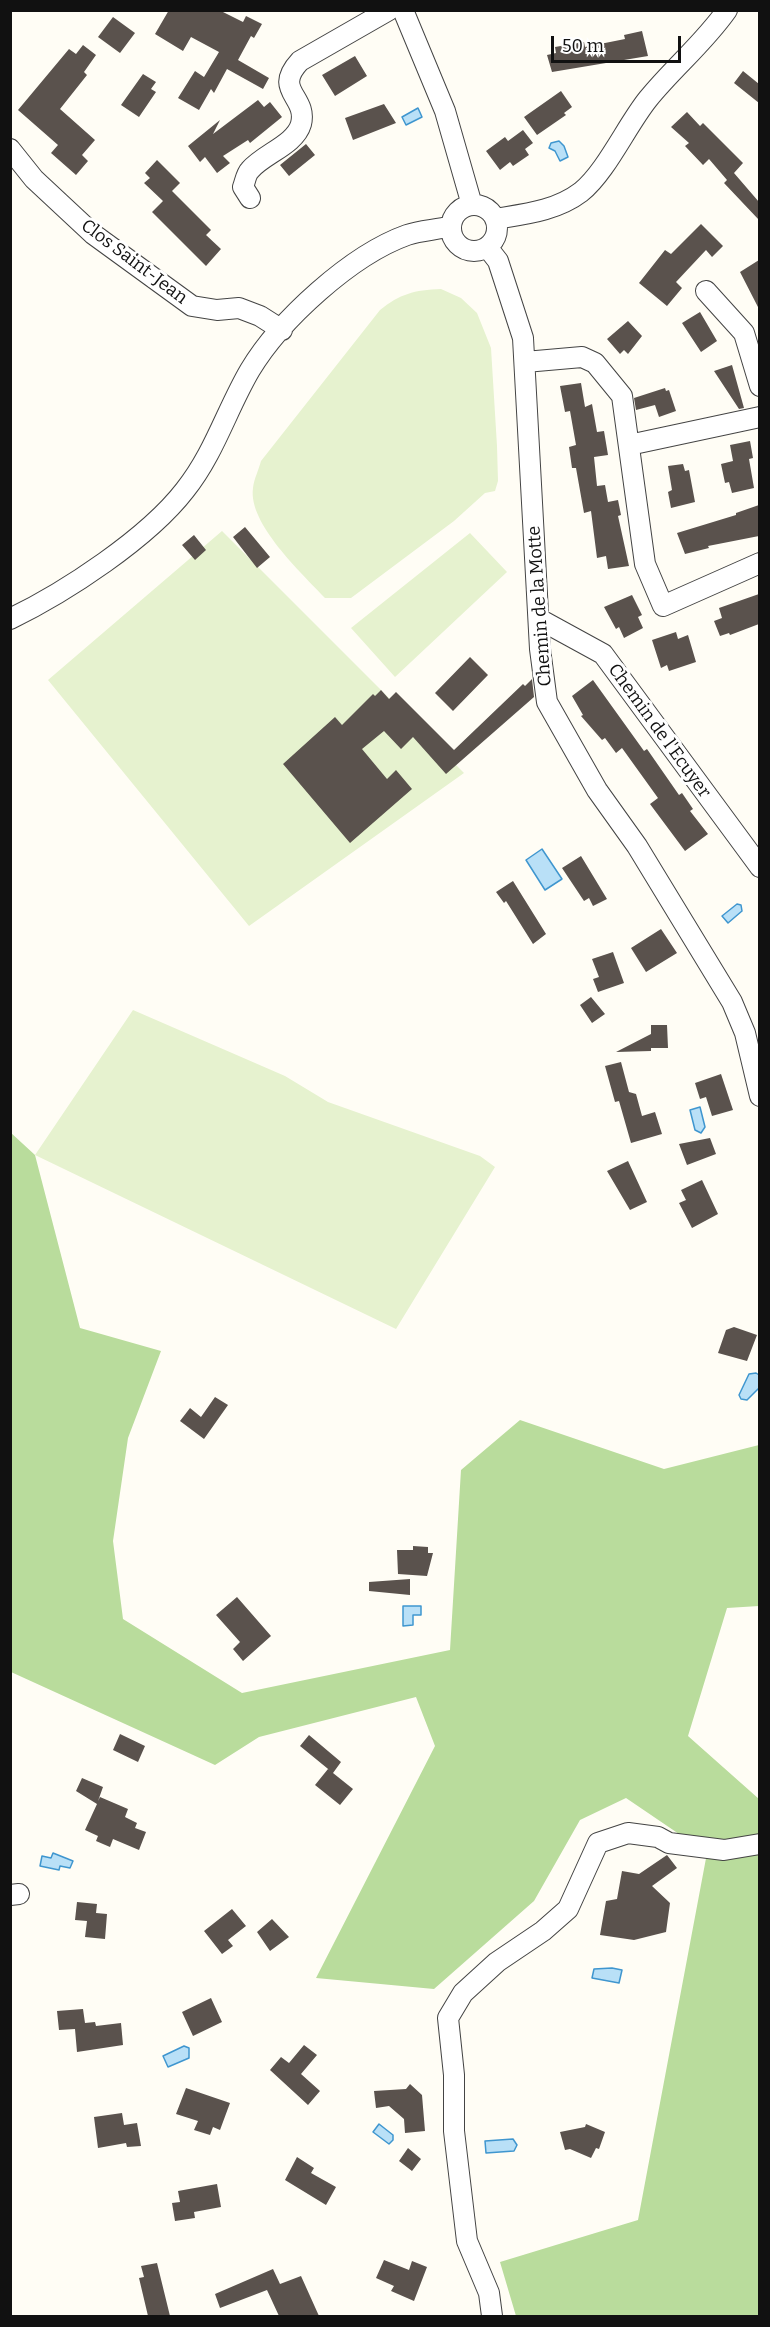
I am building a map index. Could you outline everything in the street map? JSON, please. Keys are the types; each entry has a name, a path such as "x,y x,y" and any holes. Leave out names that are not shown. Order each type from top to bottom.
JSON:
{"street":[{"path":"250,198 243,187 249,171 295,134 302,123 297,101 288,85 290,72 300,61 389,10"},
{"path":"403,10 445,111 471,205"},
{"path":"495,219 547,210 582,191 597,174 649,98 684,62 727,10"},
{"name":"Clos Saint-Jean","path":"10,149 34,179 93,234 192,306 217,310 239,308 260,316 282,330"},
{"path":"471,205 489,211 495,219 496,234 488,247 473,251 459,246 452,233 451,226 458,212 471,205"},
{"path":"10,619 116,554 158,520 185,491 204,463 251,369 282,330 337,278 372,252 407,235 451,226"},
{"name":"Chemin de la Motte","path":"488,247 498,261 523,338 539,619 547,702 597,790 637,846 732,1002 745,1034 759,1096"},
{"path":"706,291 744,333 759,386"},
{"path":"525,362 582,357 595,363 622,396 645,564 663,606 759,563"},
{"path":"629,445 759,417"},
{"name":"Chemin de l'Ecuyer","path":"539,619 603,654 759,867"},
{"path":"492,2316 489,2293 467,2241 454,2131 454,2075 448,2018 464,1993 497,1962 543,1931 568,1909 598,1843 628,1833 658,1837 669,1844 724,1850 759,1844"}],"green space":[{"path":"441,289 461,298 477,313 491,348 498,481 495,491 485,493 454,521 351,598 325,598 278,547 259,517 254,502 253,488 261,461 380,310 408,294"},
{"path":"222,531 464,773 249,926 48,680"},
{"path":"470,533 507,572 395,677 351,628"},
{"path":"133,1010 285,1076 328,1102 480,1156 495,1167 396,1329 35,1155"},
{"path":"10,1132 35,1155 80,1328 161,1351 128,1438 113,1541 123,1619 242,1693 450,1650 461,1470 520,1420 664,1469 759,1445 759,1606 727,1608 688,1736 759,1799 759,2316 516,2316 500,2262 638,2220 707,1853 626,1798 580,1820 534,1901 434,1989 316,1978 435,1746 416,1697 259,1737 215,1765 11,1672"}],"water":[{"path":"418,108 422,117 406,125 402,117"},
{"path":"559,141 564,146 568,157 560,161 555,151 549,148 551,143"},
{"path":"542,849 562,879 545,890 526,860"},
{"path":"737,904 741,905 742,911 728,923 722,916"},
{"path":"700,1107 705,1127 701,1133 695,1130 690,1110"},
{"path":"749,1374 759,1375 759,1388 747,1400 741,1399 739,1395"},
{"path":"403,1606 421,1606 421,1615 413,1615 413,1625 403,1626"},
{"path":"53,1853 73,1861 70,1868 60,1866 59,1870 40,1866 42,1856 51,1858"},
{"path":"594,1969 622,1970 619,1983 592,1978"},
{"path":"184,2046 189,2048 189,2058 168,2067 163,2056"},
{"path":"379,2124 393,2135 393,2140 389,2144 373,2132"},
{"path":"513,2139 517,2145 514,2151 486,2153 485,2141"}],"building":[{"path":"169,10 219,10 243,22 246,16 262,24 254,38 251,36 238,60 269,78 263,89 227,69 214,93 211,89 199,110 178,98 195,71 204,77 219,52 191,37 183,51 155,34"},
{"path":"113,17 135,33 120,53 98,37"},
{"path":"642,31 648,56 552,72 547,55 556,53 555,47 584,42 585,47 625,39 624,35"},
{"path":"83,45 96,55 84,72 87,75 60,109 95,140 82,155 88,161 76,175 51,153 58,145 18,110 69,49 76,54"},
{"path":"355,56 367,76 335,96 322,75"},
{"path":"743,71 759,84 759,103 734,83"},
{"path":"143,74 156,82 151,89 156,92 139,117 121,105"},
{"path":"561,91 572,107 564,113 566,115 537,135 524,117"},
{"path":"258,100 264,107 270,102 282,117 250,143 248,140 223,156 230,163 217,173 205,157 200,162 188,146 220,120 213,134"},
{"path":"384,104 396,123 353,140 345,118"},
{"path":"687,112 700,126 703,123 743,163 734,173 759,202 759,220 724,183 727,180 709,159 703,165 685,146 689,143 671,127"},
{"path":"523,130 533,143 525,149 529,155 513,166 510,162 500,170 486,151 505,137 508,141"},
{"path":"306,144 315,155 289,176 280,165"},
{"path":"157,160 180,183 172,191 211,230 206,235 221,249 206,266 152,212 163,201 144,183 150,178 145,173"},
{"path":"701,224 723,246 712,257 706,250 676,282 682,288 667,306 639,283 665,250 671,254"},
{"path":"759,260 759,309 740,272"},
{"path":"700,312 717,341 701,352 682,323"},
{"path":"628,321 642,336 628,354 624,350 620,354 607,339"},
{"path":"732,365 744,408 739,409 714,371"},
{"path":"581,383 585,407 592,404 597,432 604,431 608,455 594,457 597,486 605,485 608,502 618,500 621,515 618,516 629,566 608,569 606,556 597,558 591,511 584,513 576,468 572,468 569,447 576,445 570,411 565,412 560,386"},
{"path":"665,388 666,391 669,390 676,411 659,417 655,405 636,410 634,398"},
{"path":"750,441 753,458 749,459 754,488 732,493 729,482 725,483 721,464 733,461 730,445"},
{"path":"683,464 685,471 689,470 695,502 671,508 668,492 672,490 668,466"},
{"path":"759,505 759,536 708,546 709,548 685,554 677,533 736,515 736,513"},
{"path":"245,527 270,557 257,568 233,537"},
{"path":"194,535 206,550 195,560 182,545"},
{"path":"759,594 759,624 730,635 729,633 720,636 714,621 722,618 719,608"},
{"path":"632,595 642,615 638,617 643,628 624,638 619,627 616,629 604,607"},
{"path":"676,632 678,639 688,635 696,662 669,671 667,665 661,668 652,640"},
{"path":"470,657 488,675 453,711 435,693"},
{"path":"532,679 534,697 446,774 413,737 401,749 384,731 362,749 387,779 396,770 412,789 350,843 283,764 335,717 342,725 373,694 375,696 381,690 389,699 396,692 454,750 523,684 525,686"},
{"path":"593,680 644,751 647,749 679,795 682,793 693,809 690,811 708,834 685,851 650,804 658,798 622,748 616,753 605,738 602,740 581,716 583,715 572,696"},
{"path":"581,856 607,899 593,906 589,898 584,901 562,868"},
{"path":"513,881 546,934 533,944 506,901 504,903 496,892"},
{"path":"661,929 677,953 646,972 631,948"},
{"path":"613,952 624,983 598,992 593,979 599,977 592,959"},
{"path":"591,997 605,1014 592,1023 580,1005"},
{"path":"651,1025 667,1025 668,1048 616,1052 651,1034"},
{"path":"621,1062 629,1092 636,1094 642,1116 655,1112 662,1134 631,1143 619,1101 615,1102 605,1066"},
{"path":"721,1074 733,1110 712,1116 706,1097 700,1099 695,1083"},
{"path":"710,1138 716,1154 687,1165 679,1144"},
{"path":"628,1161 647,1202 630,1210 607,1171"},
{"path":"702,1180 718,1214 692,1228 679,1203 686,1200 681,1190"},
{"path":"734,1327 757,1335 747,1361 718,1353 726,1330"},
{"path":"215,1397 228,1405 204,1439 180,1421 190,1408 201,1417"},
{"path":"413,1546 428,1547 428,1553 433,1553 427,1576 398,1574 397,1550 413,1550"},
{"path":"410,1579 410,1595 369,1591 369,1582"},
{"path":"237,1597 271,1636 243,1661 233,1649 240,1642 216,1615"},
{"path":"120,1734 145,1746 138,1762 113,1750"},
{"path":"309,1735 341,1762 333,1773 300,1746"},
{"path":"328,1769 353,1789 340,1805 315,1785"},
{"path":"82,1778 103,1787 98,1801 100,1797 128,1809 125,1817 137,1823 135,1828 146,1832 139,1850 113,1839 110,1847 96,1841 98,1836 85,1830 97,1804 76,1791"},
{"path":"667,1855 677,1868 652,1886 670,1903 666,1932 634,1940 600,1935 606,1901 617,1899 622,1871 639,1874"},
{"path":"77,1902 97,1904 96,1913 107,1914 105,1939 85,1937 87,1921 75,1920"},
{"path":"232,1909 246,1926 228,1940 233,1946 222,1954 204,1931"},
{"path":"272,1919 289,1937 270,1951 257,1932"},
{"path":"211,1998 222,2022 193,2036 182,2012"},
{"path":"83,2009 85,2023 95,2022 96,2026 121,2023 123,2045 77,2052 75,2029 59,2030 57,2011"},
{"path":"304,2045 317,2055 301,2074 320,2091 308,2105 270,2070 281,2057 289,2063"},
{"path":"410,2084 422,2095 425,2131 405,2133 404,2119 389,2106 376,2108 374,2091 406,2089"},
{"path":"186,2088 230,2103 220,2130 213,2127 210,2135 194,2130 198,2121 176,2114"},
{"path":"122,2113 124,2125 137,2123 141,2146 127,2147 126,2143 98,2148 94,2117"},
{"path":"586,2124 605,2132 599,2149 596,2148 591,2158 570,2149 565,2150 560,2132 585,2127"},
{"path":"408,2148 421,2159 412,2171 399,2161"},
{"path":"297,2157 314,2168 311,2173 336,2187 326,2205 285,2180"},
{"path":"217,2184 221,2207 194,2212 195,2218 175,2221 172,2203 180,2202 178,2191"},
{"path":"384,2260 409,2270 412,2261 427,2267 414,2301 391,2291 394,2286 376,2278"},
{"path":"157,2263 170,2316 148,2316 139,2278 144,2277 141,2266"},
{"path":"273,2269 280,2284 301,2276 319,2316 279,2316 267,2290 220,2308 215,2294"}]}
